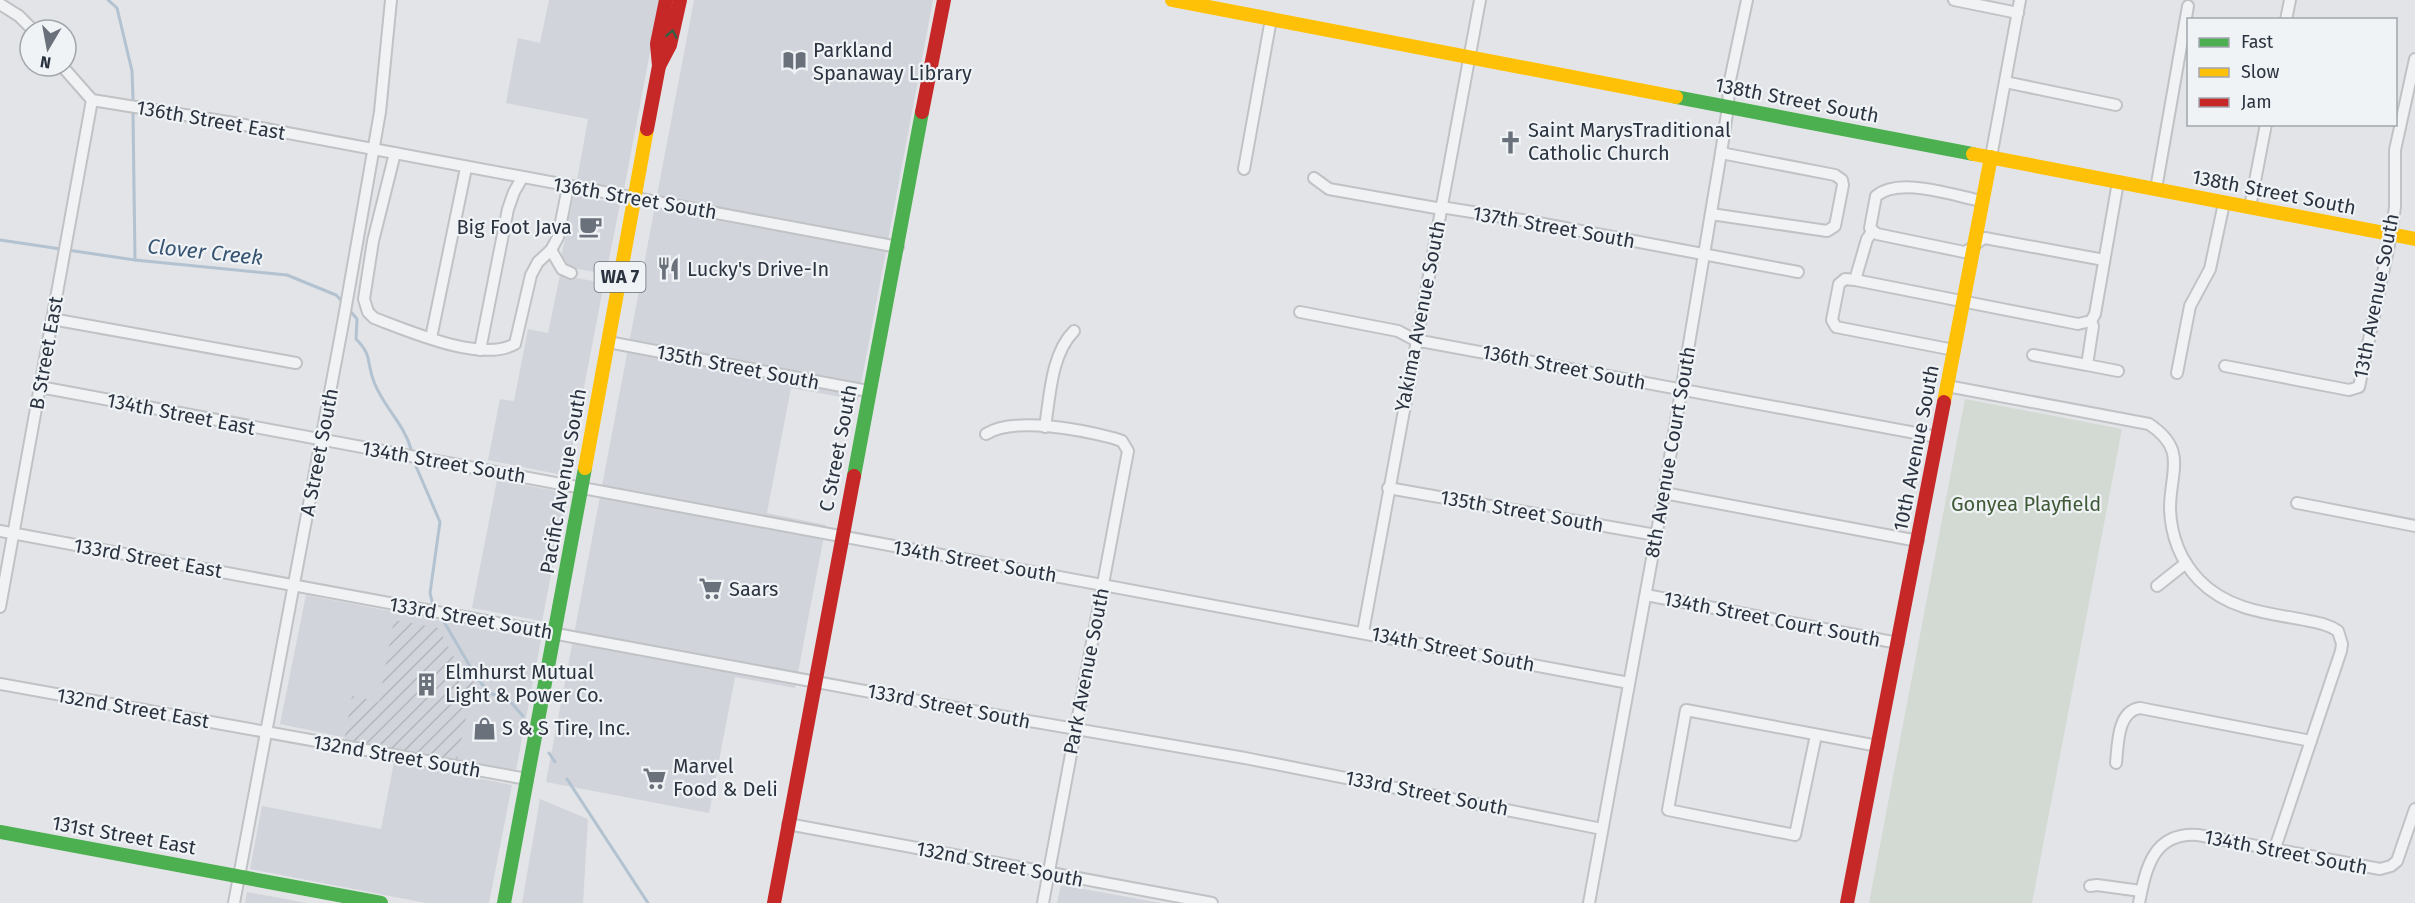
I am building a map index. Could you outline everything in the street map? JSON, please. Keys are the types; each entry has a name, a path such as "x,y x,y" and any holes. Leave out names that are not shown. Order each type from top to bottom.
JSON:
{"street":[{"name":"A Street South","path":"234,903 295,585 373,150 381,101 391,0"},
{"name":"Pacific Avenue South","path":"504,903 659,66 657,44 666,0"},
{"name":"Pacific Avenue South","path":"659,66 670,45 680,0"},
{"name":"C Street South","path":"774,903 868,391 944,0"},
{"name":"138th Street South","path":"1172,0 1209,4 1271,19 2415,239"},
{"name":"Yakima Avenue South","path":"1363,632 1415,340 1480,0"},
{"name":"8th Avenue Court South","path":"1590,903 1664,493 1721,153 1729,85 1747,0"},
{"path":"1954,0 2018,13"},
{"name":"10th Avenue South","path":"1847,903 2020,0"},
{"path":"2286,18 2290,0"},
{"path":"0,4 21,18"},
{"path":"2156,189 2188,6"},
{"path":"1244,169 1271,19"},
{"name":"13th Avenue South","path":"2225,366 2355,390 2359,387 2391,235 2395,207 2395,150 2415,59"},
{"path":"73,78 92,100"},
{"path":"2005,82 2116,105"},
{"name":"136th Street East","path":"92,100 234,123 373,150"},
{"name":"B Street East","path":"0,607 92,100"},
{"path":"2250,207 2266,126"},
{"name":"136th Street South","path":"373,150 897,248"},
{"path":"395,153 373,241 364,299 370,315 383,322 452,346 502,350 515,344 531,275 538,262 551,250 558,237 568,186"},
{"path":"1711,214 1827,231 1835,226 1843,185 1842,180 1835,175 1721,153"},
{"path":"431,338 466,168"},
{"path":"480,350 508,209 522,178"},
{"name":"137th Street South","path":"1314,178 1329,189 1436,208 1528,220 1798,272"},
{"path":"1954,350 1836,327 1832,320 1836,291 1841,281 1850,280 2078,324 2091,321 2095,314 2118,182"},
{"path":"1872,232 1870,228 1875,199 1879,194 1891,188 1907,186 1982,201"},
{"path":"2177,373 2190,306 2210,269 2224,203"},
{"path":"1872,232 1964,252 1985,238 2104,260"},
{"path":"1850,280 1872,232"},
{"path":"551,250 562,269 572,273"},
{"name":"136th Street South","path":"1300,312 1398,331 1415,340 1937,437"},
{"path":"52,319 296,363"},
{"path":"2087,365 2093,326 2091,321"},
{"path":"986,434 994,428 1011,424 1045,427 1059,354 1067,338 1074,332"},
{"name":"135th Street South","path":"608,342 868,391"},
{"path":"2033,355 2118,371"},
{"path":"1947,386 2149,424 2165,436 2175,455 2170,505 2176,544 2189,567 2209,589 2229,602 2263,613 2326,624 2340,634 2341,651 2275,848"},
{"name":"134th Street East","path":"40,387 321,440"},
{"name":"Park Avenue South","path":"1043,903 1128,458 1126,446 1122,441 1108,436 1045,427"},
{"name":"134th Street South","path":"321,440 1629,683"},
{"name":"135th Street South","path":"1388,488 1656,535"},
{"path":"1664,493 1918,541"},
{"path":"2297,503 2415,526"},
{"name":"133rd Street East","path":"0,531 295,585"},
{"path":"2157,586 2189,567"},
{"name":"133rd Street South","path":"295,585 1000,717 1075,728 1334,775 1602,829"},
{"name":"134th Street Court South","path":"1646,595 1898,643"},
{"name":"132nd Street East","path":"0,684 267,732"},
{"path":"2116,763 2122,724 2128,713 2140,708 2311,741"},
{"path":"1816,735 1795,835 1668,810 1686,710 1878,746"},
{"name":"132nd Street South","path":"267,732 527,779"},
{"name":"134th Street South","path":"2139,903 2145,872 2152,856 2165,843 2176,837 2198,835 2275,848 2374,869 2391,866 2399,855 2415,809"},
{"name":"132nd Street South","path":"788,824 1212,903"},
{"name":"131st Street East","path":"0,832 381,903"},
{"path":"2090,886 2141,891"}],"shaded area":[{"path":"549,0 660,0 624,189 577,180 588,119 506,103 518,38 540,43"},
{"path":"694,0 933,0 858,400 791,388 767,513 826,525 795,688 735,677 709,813 546,782"},
{"path":"574,195 620,204 606,274 567,267 561,258"},
{"path":"560,275 604,283 567,476 488,460 500,399 514,401 528,329 548,333"},
{"path":"497,480 567,493 542,621 472,608"},
{"path":"306,595 541,640 516,770 457,761 280,724"},
{"name":"Elmhurst Mutual Light & Power Co.","path":"394,620 438,628 460,668 468,670 474,680 457,761 344,741 352,696 379,702"},
{"path":"394,762 512,785 489,903 426,903 250,869 262,806 381,829"},
{"path":"540,799 588,819 583,903 522,903"},
{"path":"1061,885 1161,903 1057,903"},
{"path":"247,892 307,903 245,903"}],"green space":[{"name":"Gonyea Playfield","path":"1965,399 2122,429 2032,903 1869,903"}],"waterway":[{"name":"Clover Creek","path":"108,0 117,8 132,71 133,99"},
{"name":"Clover Creek","path":"133,114 135,260 287,275 336,295 341,300"},
{"path":"0,240 135,260"},
{"name":"Clover Creek","path":"352,313 357,319 356,339 365,350 374,382 404,431 411,449"},
{"name":"Clover Creek","path":"415,464 440,522 430,593 433,605"},
{"name":"Clover Creek","path":"443,620 475,675 489,693 508,699 523,716"},
{"path":"549,753 555,762"},
{"path":"567,779 648,903"}],"traffic: fast":[{"path":"1676,97 1973,154"},
{"path":"854,476 922,112"},
{"path":"504,903 585,468"},
{"path":"0,832 381,903"}],"traffic: slow":[{"path":"1172,0 1676,97"},
{"path":"585,468 647,129"},
{"path":"1973,154 2415,239"},
{"path":"1944,402 1991,157"}],"traffic: jam":[{"path":"647,129 659,66 657,44 666,0"},
{"path":"659,66 670,45 680,0"},
{"path":"922,112 944,0"},
{"path":"1847,903 1944,402"},
{"path":"774,903 854,476"}],"place":[{"name":"Parkland Spanaway Library","path":"795,61"},
{"name":"Saint MarysTraditional Catholic Church","path":"1510,142"},
{"name":"Big Foot Java","path":"590,227"},
{"name":"Lucky's Drive-In","path":"669,269"},
{"name":"Saars","path":"711,589"},
{"name":"Elmhurst Mutual Light & Power Co.","path":"427,684"},
{"name":"S & S Tire, Inc.","path":"484,728"},
{"name":"Marvel Food & Deli","path":"655,778"}]}
